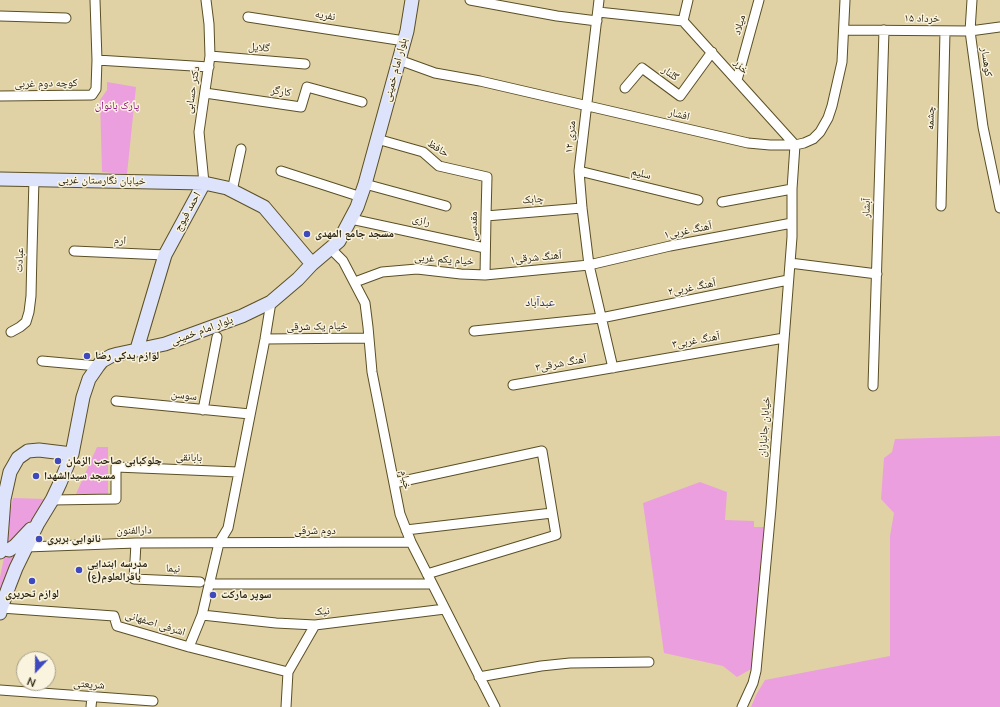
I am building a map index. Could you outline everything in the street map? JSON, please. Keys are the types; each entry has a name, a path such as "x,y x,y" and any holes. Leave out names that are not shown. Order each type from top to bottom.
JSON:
{"street":[{"path":"95,0 97,60 209,67"},
{"name":"دکتر حسابی","path":"204,183 199,132 210,56 209,24 206,0"},
{"name":"بلوار امام خمینی","path":"330,248 355,195 398,40 405,0"},
{"name":"بلوار امام خمینی","path":"0,610 16,568 38,523 52,500 72,454 83,397 89,379 98,366 111,356 171,342 242,316 271,302 339,241 357,207 365,184 407,31 412,0"},
{"path":"470,0 557,16 597,16 683,21 688,0"},
{"name":"۱۲ متری","path":"599,0 579,171 589,265 612,368"},
{"name":"میلاد","path":"737,80 760,0"},
{"name":"افشار","path":"399,60 435,73 480,81 748,143 795,145 813,140 820,132 828,118 842,62 845,0"},
{"name":"کوهسار","path":"972,0 970,31 983,127 1000,208"},
{"path":"0,16 66,18"},
{"name":"نفریه","path":"248,17 398,40"},
{"name":"خزر","path":"683,21 795,145"},
{"name":"۱۵ خرداد","path":"844,30 970,31 1000,27"},
{"name":"آبشار","path":"873,386 884,30"},
{"name":"چشمه","path":"941,206 945,31"},
{"name":"گلنار","path":"625,88 642,68 680,96 712,52"},
{"name":"گلایل","path":"210,56 305,64"},
{"name":"کوچه دوم غربی","path":"0,96 92,95 96,89 97,60"},
{"name":"کارگر","path":"205,93 301,107 307,87 362,102"},
{"name":"حافظ","path":"377,139 423,152 439,166 487,177"},
{"name":"خیابان جانبازان","path":"742,707 753,683 756,672 771,508 790,262 795,145"},
{"path":"232,191 241,149"},
{"path":"281,170 355,195"},
{"name":"سلیم","path":"579,171 698,200"},
{"name":"مقدسی","path":"485,274 487,177"},
{"name":"خیابان نگارستان غربی","path":"0,179 204,183"},
{"name":"عبادت","path":"11,332 26,322 29,312 34,179"},
{"name":"احمد فیوج","path":"137,349 164,255 204,183 227,188 264,207 312,264"},
{"path":"365,184 446,206"},
{"path":"722,202 792,190"},
{"name":"چابک","path":"486,216 582,208"},
{"name":"رازی","path":"351,218 485,248"},
{"name":"آهنگ غربی۱","path":"589,265 670,246 792,223"},
{"name":"خیام","path":"330,248 343,261 365,303 372,372 400,514 411,542 495,707"},
{"name":"ارم","path":"74,251 164,255"},
{"path":"790,262 877,274"},
{"name":"آهنگ شرقی۱","path":"485,274 589,265"},
{"name":"خیام یکم غربی","path":"355,282 382,272 417,269 461,274 485,274"},
{"name":"آهنگ غربی۲","path":"474,332 601,318 788,280"},
{"path":"271,302 228,528 219,543 202,615 189,647 288,672"},
{"path":"203,410 217,337"},
{"name":"خیام یک شرقی","path":"265,339 369,338"},
{"name":"آهنگ غربی۳","path":"612,368 784,338"},
{"path":"42,361 98,366"},
{"name":"آهنگ شرقی۳","path":"513,385 612,368"},
{"name":"سوسن","path":"116,401 250,414"},
{"path":"38,523 9,550 0,548 2,498 10,472 18,458 28,451 39,450 72,454"},
{"path":"394,483 542,451 556,535 427,574"},
{"name":"بابانقی","path":"52,500 116,499 116,466 238,472"},
{"path":"406,530 552,513"},
{"name":"دوم شرقی","path":"219,543 411,542"},
{"name":"دارالفنون","path":"26,547 136,543 219,543"},
{"name":"نیما","path":"136,543 134,579 200,582"},
{"path":"209,584 432,584"},
{"name":"نیک","path":"202,615 315,625 445,609"},
{"name":"اشرفی اصفهانی","path":"0,610 114,616 117,626 189,647"},
{"path":"286,707 288,672 315,625"},
{"path":"479,677 556,664 649,662"},
{"name":"شریعتی","path":"0,690 153,701"},
{"path":"91,707 92,697"}],"green space":[{"name":"پارک بانوان","path":"107,82 136,87 127,174 102,172 100,100 107,90"},
{"path":"1000,436 1000,707 751,707 765,680 890,656 890,536 894,513 881,499 884,458 892,452 895,439"},
{"path":"97,447 108,447 108,495 76,494"},
{"path":"700,482 727,492 725,520 754,521 754,527 765,527 753,668 737,677 723,666 664,653 643,503"},
{"path":"13,498 46,499 31,522 19,536 5,545 8,518"},
{"path":"23,541 0,594 0,577 5,553"}],"place":[{"name":"مسجد جامع المهدی","path":"307,234"},
{"name":"لوازم یدکی رضا","path":"87,356"},
{"name":"چلوکبابی صاحب الزمان","path":"58,461"},
{"name":"مسجد سیدالشهدا","path":"36,476"},
{"name":"نانوایی بربری","path":"39,539"},
{"name":"مدرسه ابتدایی باقرالعلوم(ع)","path":"79,570"},
{"name":"لوازم تحریری","path":"32,581"},
{"name":"سوپر مارکت","path":"213,595"}],"district":[{"name":"عبدآباد","path":"540,303"}]}
